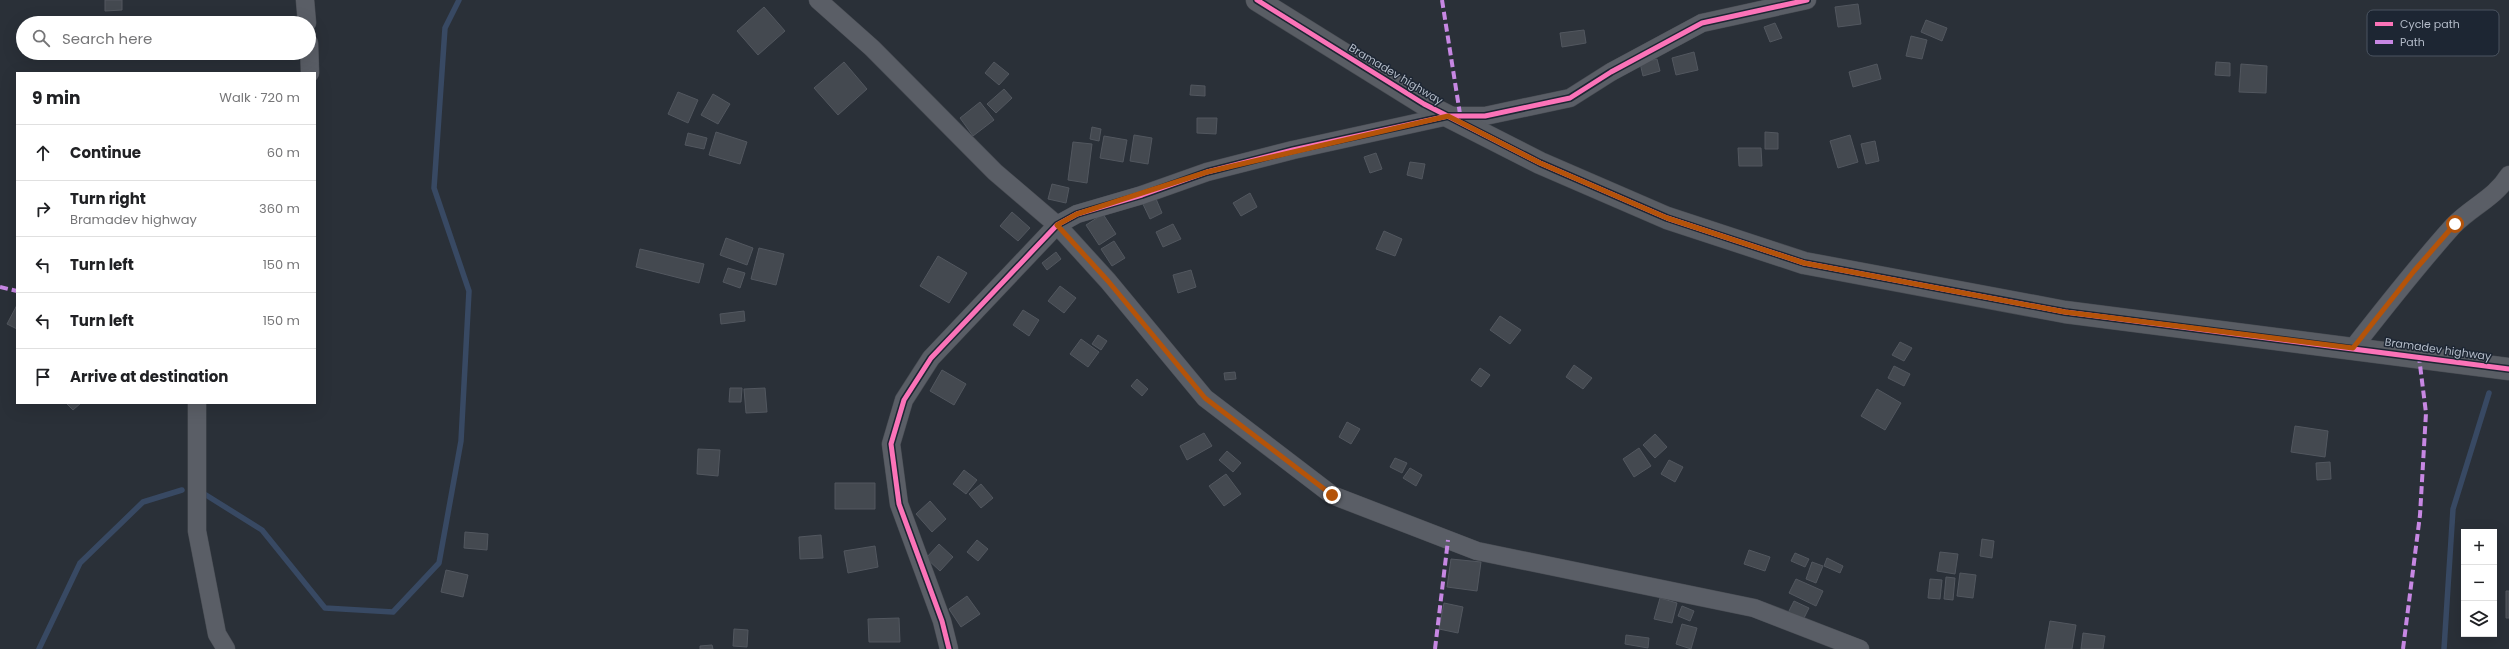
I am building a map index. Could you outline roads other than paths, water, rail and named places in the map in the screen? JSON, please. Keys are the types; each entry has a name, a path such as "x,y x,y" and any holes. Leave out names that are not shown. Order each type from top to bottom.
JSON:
{"street":[{"path":"305,0 306,16"},
{"path":"818,0 872,48 995,172 1057,225 1108,281 1205,398 1332,495 1477,551 1754,608 1860,649"},
{"name":"Bramadev highway","path":"1257,0 1424,104 1540,163 1667,218 1804,263 2065,312 2509,369"},
{"path":"949,649 942,621 899,504 891,444 904,400 931,358 1057,225 1077,214 1207,172 1448,116 1460,114 1485,116 1570,98 1611,72 1702,23 1807,0"},
{"path":"310,60 310,72"},
{"path":"2353,348 2414,271 2455,224 2500,189 2509,175"},
{"path":"197,404 197,531 217,634 226,649"}],"waterway":[{"path":"206,495 262,530 325,608 393,612 439,563 461,441 469,291 434,188 445,28 459,0"},
{"path":"2444,649 2453,509 2489,393"},
{"path":"39,649 80,563 143,502 182,490"}]}
